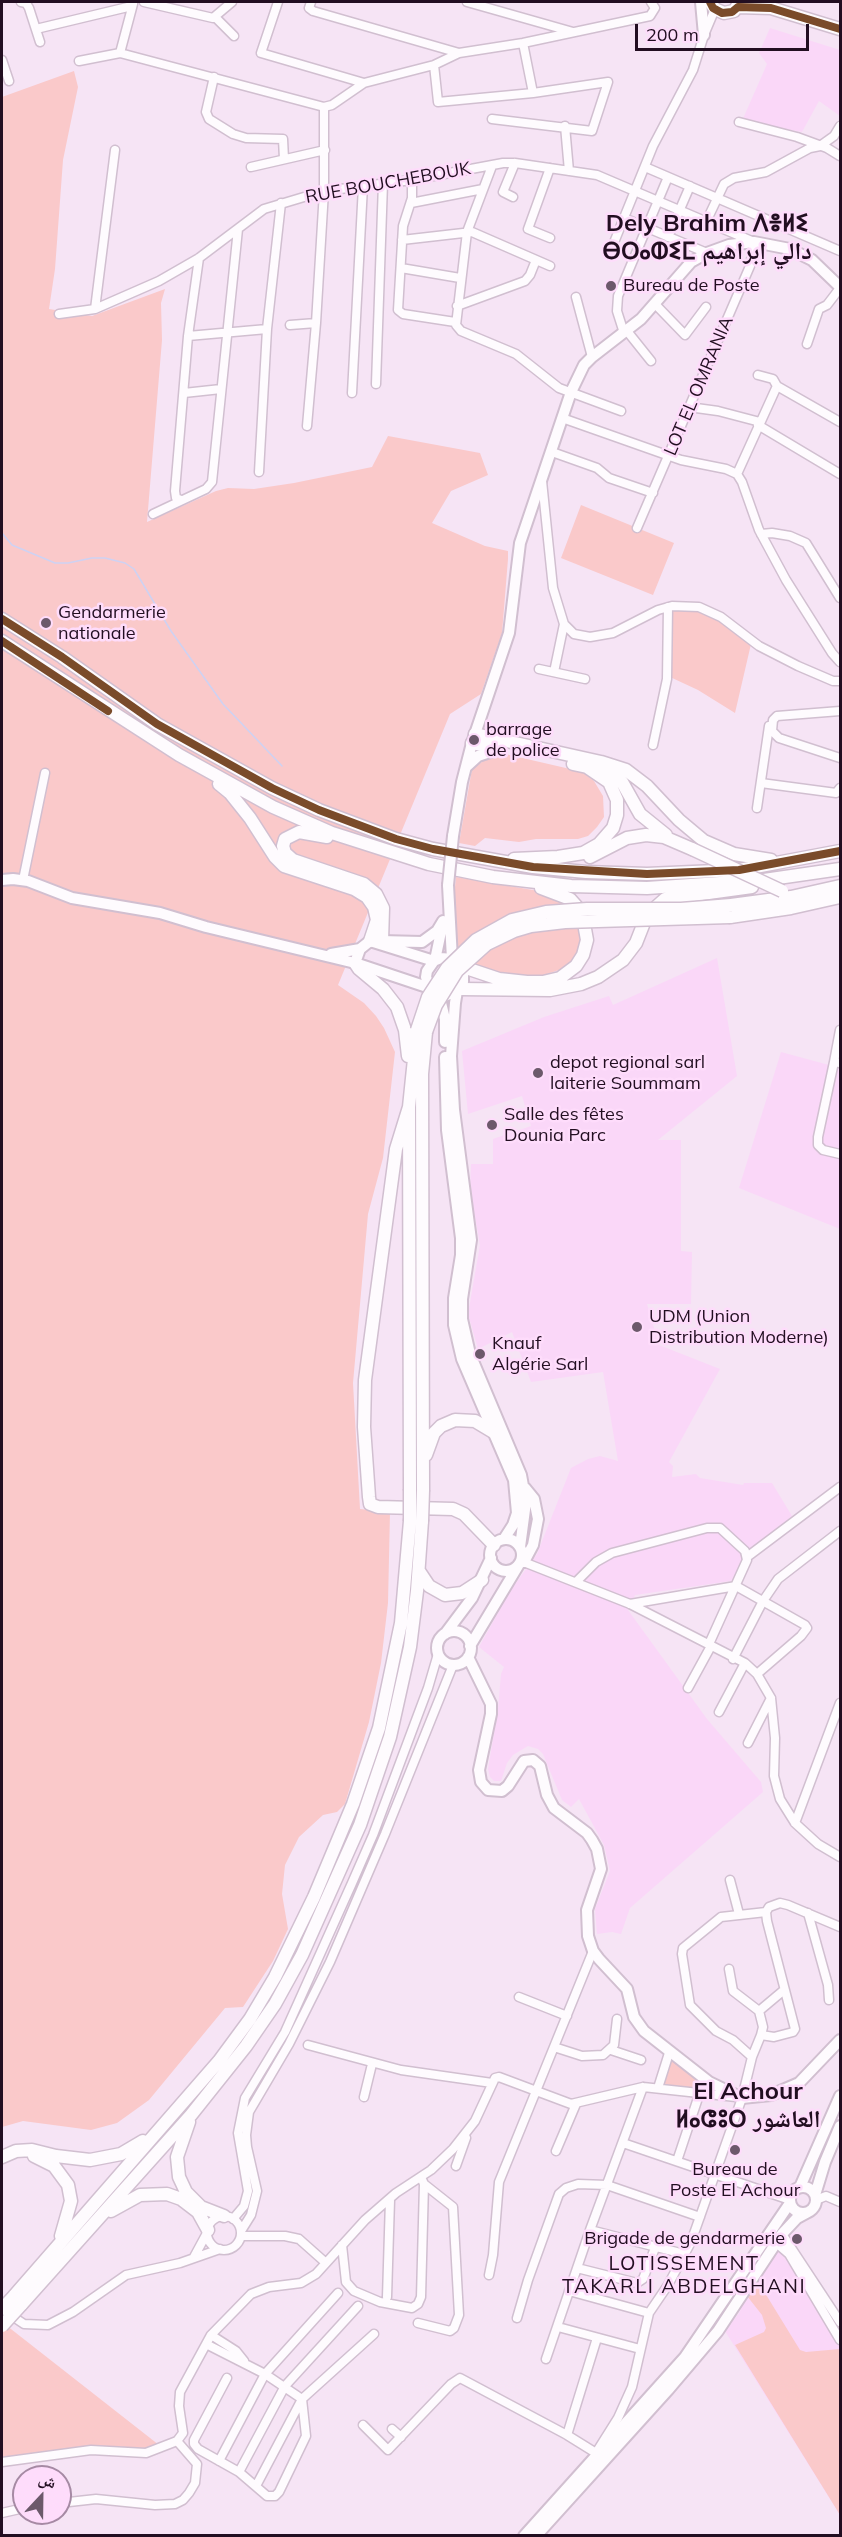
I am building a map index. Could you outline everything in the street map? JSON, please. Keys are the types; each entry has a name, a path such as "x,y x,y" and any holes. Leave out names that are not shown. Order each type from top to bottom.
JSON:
{"highway":[{"path":"776,2 840,22"},
{"path":"708,3 727,13 739,4 771,8 840,29"},
{"path":"2,619 62,657 157,724 272,788 319,810 396,839 486,860 586,872 657,874 739,870 805,860 840,851"},
{"path":"2,641 179,755 273,807 332,833 384,851"},
{"path":"474,739 589,759 626,770 637,777 696,835 724,851 757,859 805,860"},
{"path":"486,860 541,858 583,853 606,838 617,815 615,792 600,774 587,767 499,744"},
{"path":"179,755 230,793 250,818 275,857 284,866 354,889 367,897 374,907 377,920 371,943"},
{"path":"589,759 616,775 628,790 640,814 650,825 672,839 782,891 817,892"},
{"path":"371,943 383,908 376,894 364,884 293,860 285,853 283,846 285,839 291,834 310,832 429,864 538,887 570,900 578,908 586,929 587,940 583,954 570,972 560,978 543,982 500,979 456,963"},
{"path":"541,858 582,860 636,836 656,835 672,839"},
{"path":"493,877 571,886 647,888 764,880 840,868"},
{"path":"458,990 550,990 581,984 598,977 623,960 636,943 647,915 665,899 745,889 764,880"},
{"path":"731,911 840,886"},
{"path":"2,2308 18,2300 104,2214 191,2115 246,2046 284,1988 316,1926 360,1825 381,1767 398,1707 409,1655 419,1570 416,1521 409,1107 411,1075 428,997 447,968 476,940 512,920 546,912 578,910 671,909 771,912 840,897"},
{"path":"355,963 383,989 397,1007 405,1030 411,1075"},
{"path":"422,1031 423,1467"},
{"path":"409,1107 396,1149 366,1380 364,1427 370,1504 378,1507 453,1509 499,1542"},
{"path":"416,1490 432,1437 446,1423 470,1419 495,1433"},
{"path":"2,2326 57,2246 219,2061 259,2004 304,1917 353,1804 371,1753 392,1676 416,1521"},
{"path":"419,1570 429,1586 445,1595 462,1593 482,1580"},
{"path":"188,2200 176,2166 191,2115"},
{"path":"2,2157 24,2150 75,2159 111,2157 135,2147 159,2131"},
{"path":"2,2164 20,2156 32,2156 48,2162 62,2174 68,2185 71,2201 57,2246"},
{"path":"104,2214 147,2193 167,2194 188,2200 200,2210 229,2218"},
{"path":"200,2210 208,2231"}],"main road":[{"path":"704,35 708,3"},
{"path":"521,1563 520,1547 526,1508 524,1488 519,1468 470,1354 463,1328 462,1299 471,1240 454,1110 452,1028 458,990 464,977 456,963 448,900 453,836 466,767 478,721 509,633 518,552 571,392 581,370 592,357 626,332 655,304 691,262 729,245 754,242 790,249 812,260 840,287"},
{"path":"466,767 499,744 478,721"},
{"path":"2,880 23,880 72,898 160,913 206,927 326,955 429,988 439,995 452,994 458,990"},
{"path":"435,961 448,900"},
{"path":"326,955 371,943 422,942 437,932 443,921"},
{"path":"371,943 435,961"},
{"path":"355,963 371,943"},
{"path":"429,988 426,977 430,966 435,961 441,958 456,963"},
{"path":"439,995 445,1019 447,1130 461,1238 460,1264 454,1298 454,1325 462,1359 512,1473 517,1495 515,1520 499,1542 467,1606 438,1643 438,1654 445,1662 463,1658 533,1545 538,1519 534,1499 524,1488"},
{"path":"499,1542 515,1541 520,1547"},
{"path":"491,1558 494,1565 500,1569 511,1570 521,1563"},
{"path":"445,1634 452,1632 462,1634 463,1658 489,1697 491,1704 479,1770 481,1782 488,1790 502,1791 508,1786 524,1761 533,1760 540,1766 547,1795 554,1808 587,1833 597,1849 600,1859 599,1879 589,1901 586,1918 588,1936 593,1951 627,1989 634,2017 639,2026 669,2053 709,2082 742,2098 771,2095 799,2083 840,2040"},
{"path":"524,2535 596,2453 686,2357 790,2201 792,2193 800,2187 840,2096"},
{"path":"536,2535 668,2390 718,2331 779,2238 797,2218 816,2205 825,2162 840,2126"},
{"path":"800,2187 810,2189 816,2198"},
{"path":"790,2201 798,2212 808,2212"}],"street":[{"path":"25,2 40,42"},
{"path":"144,2 213,18 232,2"},
{"path":"278,2 261,53 364,83"},
{"path":"310,2 309,8 313,11 459,53"},
{"path":"467,2 574,32"},
{"path":"80,60 120,53 324,107 332,105 364,83 434,65 459,53 523,43 650,16 655,8 651,2"},
{"path":"615,240 653,146 693,70 704,35 708,3"},
{"path":"36,28 133,4 120,53"},
{"path":"215,16 234,36"},
{"path":"523,43 533,93"},
{"path":"2,60 9,81"},
{"path":"434,65 438,102 533,93 608,82 592,131 492,119"},
{"path":"214,77 206,112 209,119 233,134 246,138 283,139 284,159"},
{"path":"307,426 324,191 324,107"},
{"path":"739,122 781,132 840,156"},
{"path":"565,126 569,171"},
{"path":"706,222 724,184 734,178 766,172 810,148 820,146 834,136 840,126"},
{"path":"95,309 115,150"},
{"path":"251,166 325,150"},
{"path":"513,197 503,192 515,163"},
{"name":"RUE BOUCHEBOUK","path":"59,314 95,309 159,280 199,258 264,209 281,203 324,191 412,180 515,163 597,175 754,242"},
{"path":"492,166 467,232 455,322 461,331 507,349 555,386 621,411"},
{"path":"645,167 840,251"},
{"path":"550,168 528,229 550,238"},
{"path":"651,361 626,332 616,311 618,296 668,177"},
{"path":"412,180 411,203 404,220 402,240 399,312 455,322"},
{"path":"376,384 383,183"},
{"path":"352,393 363,186"},
{"path":"668,237 690,186"},
{"path":"411,203 483,189"},
{"path":"259,472 267,328 281,203"},
{"path":"624,218 707,253"},
{"path":"153,514 206,489 212,482 238,229"},
{"path":"402,240 475,233 550,267"},
{"name":"LOT EL OMRANIA","path":"637,528 750,266 754,242"},
{"path":"181,500 176,498 175,491 188,336 199,258"},
{"path":"457,306 525,281 536,260"},
{"path":"401,268 460,278"},
{"path":"807,344 817,313 827,305 840,287"},
{"path":"576,297 592,357"},
{"path":"655,304 685,334 706,307"},
{"path":"290,325 316,323"},
{"path":"188,336 267,328"},
{"path":"758,375 773,379 777,386 840,423"},
{"path":"737,474 777,386"},
{"path":"183,393 221,389"},
{"path":"689,407 718,411 759,423 840,474"},
{"path":"562,418 669,456 726,469 737,474 761,534 786,580 840,662"},
{"path":"552,452 597,468 609,478 653,492"},
{"path":"542,480 553,588 564,624 574,634 590,637 613,633 668,607 687,605 708,610 759,646 838,682"},
{"path":"761,534 789,536 806,543 840,598"},
{"path":"653,745 667,680 668,607"},
{"path":"554,672 564,624"},
{"path":"539,669 585,678"},
{"path":"840,711 777,716 773,720 772,730 778,738 840,758"},
{"path":"757,808 769,726"},
{"path":"23,880 45,773"},
{"path":"761,783 836,793 840,788"},
{"path":"840,1030 836,1072 818,1145 823,1150 840,1154"},
{"path":"688,1688 710,1645 747,1557 840,1487"},
{"path":"577,1581 606,1555 712,1527 727,1533 745,1551 747,1557"},
{"path":"733,1659 763,1601 778,1579 840,1532"},
{"path":"521,1563 577,1581 630,1604 733,1659 745,1663 757,1674 771,1698 776,1790 795,1823 818,1844 840,1857"},
{"path":"630,1604 736,1586 805,1624 807,1628 757,1674"},
{"path":"194,2257 213,2220 229,2218 244,2206 248,2191 238,2133 245,2098 285,2032 373,1835 428,1688 438,1654"},
{"path":"2,2308 19,2323 43,2326 73,2312 126,2275 180,2263 220,2249 233,2248 251,2215 258,2191 247,2147 249,2112 289,2044 325,1971 463,1658"},
{"path":"719,1713 745,1663"},
{"path":"748,1743 771,1698"},
{"path":"795,1823 840,1703"},
{"path":"730,1880 739,1914"},
{"path":"752,2057 733,2040 716,2031 690,2005 683,1948 721,1917 766,1912 772,1905 780,1903 840,1927"},
{"path":"761,2035 774,2037 794,2030 776,1964 766,1912"},
{"path":"808,1913 828,1985 829,2000"},
{"path":"489,2275 493,2255 499,2181 593,1951"},
{"path":"363,2425 388,2450 451,2384 460,2378 567,2434 596,2453 627,2397 649,2313 668,2285 700,2217 742,2098 752,2057 761,2035 763,2026 759,2011 733,1991 729,1969"},
{"path":"759,2011 784,1990"},
{"path":"519,1997 567,2016"},
{"path":"554,2047 591,2058 611,2050 616,2041 617,2019"},
{"path":"308,2045 372,2064 492,2083"},
{"path":"611,2050 641,2060"},
{"path":"658,2088 669,2053"},
{"path":"364,2097 372,2064"},
{"path":"456,2166 468,2133 492,2083 498,2077 565,2103 576,2104 643,2087 742,2098"},
{"path":"546,2360 590,2230 643,2087"},
{"path":"677,2161 700,2092"},
{"path":"556,2151 576,2104"},
{"path":"2,2462 91,2450 146,2453 177,2441 183,2433 179,2406 180,2392 211,2335 251,2294 269,2287 307,2281 326,2264 365,2220 396,2193 422,2181 468,2133"},
{"path":"623,2143 715,2173 790,2201"},
{"path":"342,2245 348,2287 380,2302 416,2307 421,2297 422,2181"},
{"path":"418,2323 450,2331 454,2328 459,2314 453,2207 449,2202 433,2194 422,2181"},
{"path":"517,2318 559,2194 578,2184 607,2185 700,2217"},
{"path":"816,2198 826,2196 840,2202"},
{"path":"387,2297 390,2200"},
{"path":"229,2218 241,2234"},
{"path":"590,2230 684,2254"},
{"path":"208,2231 209,2241 220,2249"},
{"path":"241,2234 299,2239 326,2264"},
{"path":"779,2238 840,2322"},
{"path":"779,2238 840,2340"},
{"path":"578,2268 637,2283 643,2279 655,2248"},
{"path":"569,2291 649,2313"},
{"path":"219,2461 265,2374 338,2293"},
{"path":"239,2472 285,2386 358,2306"},
{"path":"558,2327 640,2349"},
{"path":"256,2486 302,2399 374,2334"},
{"path":"211,2335 236,2351 246,2364"},
{"path":"567,2434 597,2338"},
{"path":"206,2344 265,2374 302,2399 306,2436 279,2492 270,2496 239,2472 196,2448 194,2442 227,2378"},
{"path":"392,2429 401,2437"},
{"path":"72,2502 96,2499 175,2505 189,2493 198,2472 197,2464 191,2455 177,2441"}],"shaded area":[{"path":"770,28 840,50 840,116 819,101 802,132 742,121 767,64 759,53"},
{"path":"74,71 78,87 63,160 55,269 49,309 92,316 165,289 161,303 162,340 147,522 216,491 228,488 254,489 372,467 388,436 480,453 488,475 451,491 432,523 485,546 508,551 502,633 481,694 450,714 338,985 364,1003 376,1016 395,1052 383,1158 368,1214 353,1383 360,1509 390,1512 388,1603 381,1663 369,1722 345,1804 337,1812 323,1815 299,1837 285,1865 282,1894 288,1929 273,1961 243,2007 225,2008 149,2100 117,2123 91,2130 23,2121 2,2127 2,97"},
{"path":"581,505 674,543 653,595 561,558"},
{"path":"670,609 703,611 729,626 751,644 735,713 698,690 670,677"},
{"path":"501,753 583,772 594,781 603,796 604,817 588,836 578,839 536,839 519,842 485,838 475,846 459,843 472,769 493,754"},
{"path":"456,877 539,891 573,906 583,925 581,950 568,967 541,976 511,975 484,969 463,960 454,945 453,906"},
{"path":"717,958 737,1076 658,1140 681,1140 681,1251 692,1252 691,1304 647,1304 659,1345 720,1369 669,1462 673,1466 672,1477 696,1474 700,1478 743,1485 744,1483 772,1483 792,1516 750,1552 731,1581 635,1595 628,1610 707,1719 761,1782 763,1792 630,1908 621,1934 612,1932 597,1934 595,1909 610,1871 604,1845 579,1799 571,1807 562,1800 543,1754 538,1749 528,1746 513,1755 507,1763 501,1781 494,1781 490,1777 488,1769 501,1674 504,1667 479,1647 510,1591 537,1554 571,1468 588,1459 600,1456 618,1461 603,1372 531,1382 512,1332 478,1349 468,1314 480,1245 470,1189 471,1164 493,1164 493,1139 531,1126 522,1096 468,1114 462,1051 544,1017 609,996 613,1005"},
{"path":"781,1052 840,1068 840,1229 739,1188"},
{"path":"672,2060 711,2090 666,2086 664,2081"},
{"path":"777,2249 781,2250 840,2342 840,2515 725,2331 739,2313 747,2296"},
{"path":"757,2280 800,2350 806,2352 840,2349 840,2515 735,2345 764,2332 766,2328 762,2315 747,2296"},
{"path":"2,2322 159,2445 144,2449 121,2448 2,2459"}],"waterway":[{"path":"2,533 12,545 55,563 105,558 125,563 134,569 171,631 223,704 282,766"}],"transit line":[{"path":"710,2 713,8 722,13 732,12 738,7 771,8 840,29"},
{"path":"2,619 62,657 157,724 272,788 319,810 396,839 433,849 533,867 647,874 739,870 840,851"},
{"path":"2,641 108,711"}],"place":[{"name":"Bureau de Poste","path":"611,286"},
{"name":"Gendarmerie nationale","path":"46,623"},
{"name":"barrage de police","path":"474,740"},
{"name":"depot regional sarl laiterie Soummam","path":"538,1073"},
{"name":"Salle des fêtes Dounia Parc","path":"492,1125"},
{"name":"UDM (Union Distribution Moderne)","path":"637,1327"},
{"name":"Knauf Algérie Sarl","path":"480,1354"},
{"name":"Bureau de Poste El Achour","path":"735,2150"},
{"name":"Brigade de gendarmerie","path":"797,2239"}],"district":[{"name":"Dely Brahim ⴷⴻⵍⵉ ⴱⵔⴰⵀⵉⵎ دالي إبراهيم","path":"707,238"},
{"name":"El Achour ⵍⴰⵛⵓⵔ العاشور","path":"748,2106"},
{"name":"LOTISSEMENT TAKARLI ABDELGHANI","path":"684,2276"}]}
